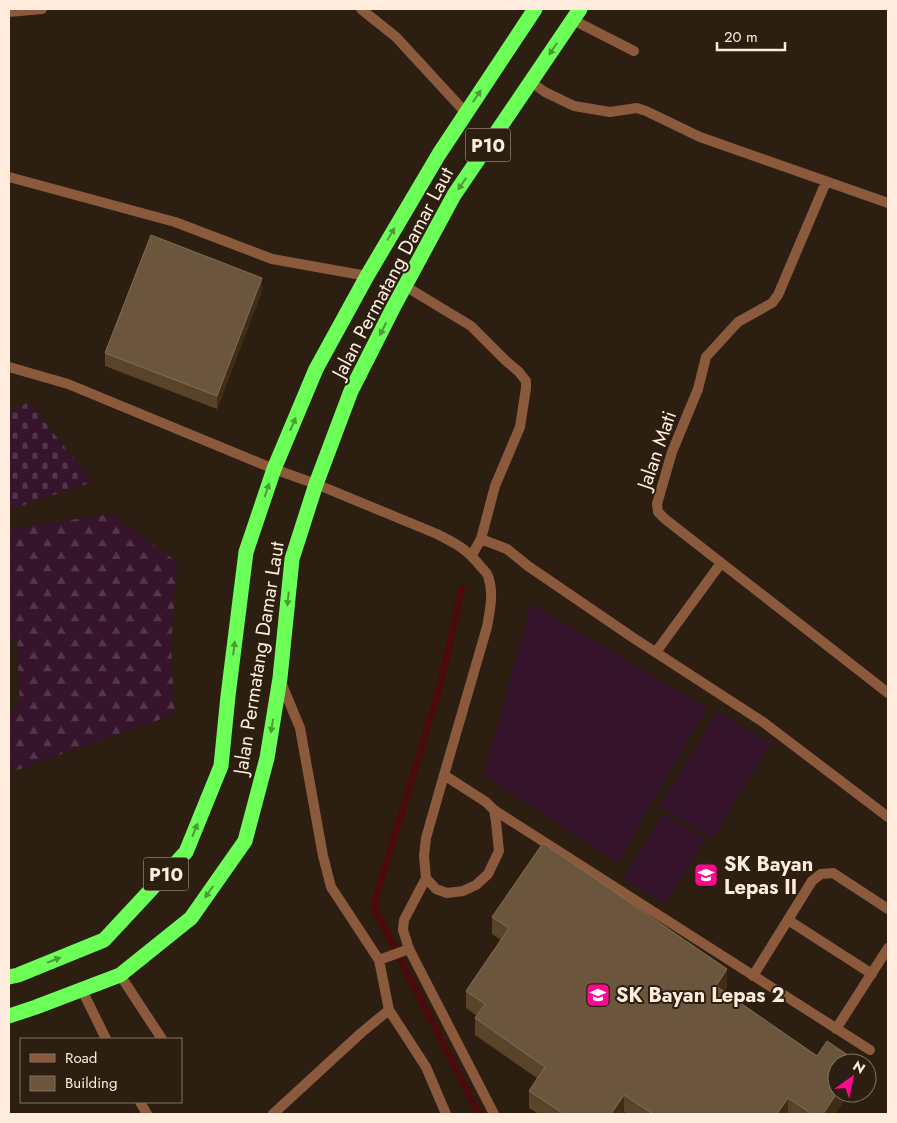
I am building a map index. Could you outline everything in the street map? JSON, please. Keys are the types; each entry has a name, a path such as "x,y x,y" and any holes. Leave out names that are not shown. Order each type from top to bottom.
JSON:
{"highway":[{"name":"Jalan Permatang Damar Laut","path":"9,977 104,940 186,852 221,766 246,552 274,468 316,369 367,276 439,154 535,9"},
{"name":"Jalan Permatang Damar Laut","path":"9,1016 120,976 191,918 245,841 267,758 280,678 292,559 316,484 351,391 454,195 576,14"}],"street":[{"path":"9,12 42,9"},
{"path":"361,9 396,37 466,113"},
{"path":"576,14 634,50"},
{"path":"531,82 545,92 574,106 610,112 637,108 646,111 700,137 888,203"},
{"path":"9,177 174,222 272,259 367,276"},
{"name":"Jalan Mati","path":"826,182 778,295 772,302 738,322 706,357 698,390 672,452 657,504 658,512 665,519 888,693"},
{"path":"405,286 470,326 519,372 526,381 520,427 495,486 481,538 472,555"},
{"path":"9,367 68,384 437,534 472,555 488,574 491,594 487,627 426,838 424,856 426,878 404,920 403,930 405,950 494,1114"},
{"path":"481,538 507,550 528,566 763,722 888,818"},
{"path":"656,652 721,563"},
{"path":"280,678 300,728 323,856 331,887 384,958 389,1010 426,1067 446,1114"},
{"path":"444,775 486,802 494,810 870,1050"},
{"path":"426,878 436,889 447,893 463,891 476,885 488,874 499,851 494,810"},
{"path":"753,976 812,881 822,874 833,873 888,909"},
{"path":"788,920 872,974"},
{"path":"836,1029 888,948"},
{"path":"384,958 405,950"},
{"path":"120,976 161,1038"},
{"path":"82,990 106,1038"},
{"path":"273,1114 361,1033 389,1010"},
{"path":"141,1103 147,1114"}],"green space":[{"path":"29,402 92,482 9,510 9,412"},
{"path":"112,514 177,562 171,649 175,714 14,771 9,767 9,714 20,705 17,642 9,638 9,529"},
{"path":"531,603 707,708 617,863 484,775"},
{"path":"718,711 771,744 712,838 659,806"},
{"path":"663,814 705,839 665,904 624,879"}],"building":[{"path":"151,235 262,278 217,396 105,353"},
{"name":"SK Bayan Lepas 2","path":"543,843 727,969 716,986 817,1056 827,1041 845,1053 827,1053 827,1103 830,1103 823,1114 812,1114 788,1098 777,1114 653,1114 624,1095 611,1114 564,1114 529,1091 545,1067 475,1018 485,1004 466,991 509,928 492,917"}],"waterway":[{"path":"462,589 439,690 376,897 375,910 479,1114"}],"place":[{"name":"SK Bayan Lepas II","path":"706,875"},
{"name":"SK Bayan Lepas 2","path":"598,995"}]}
